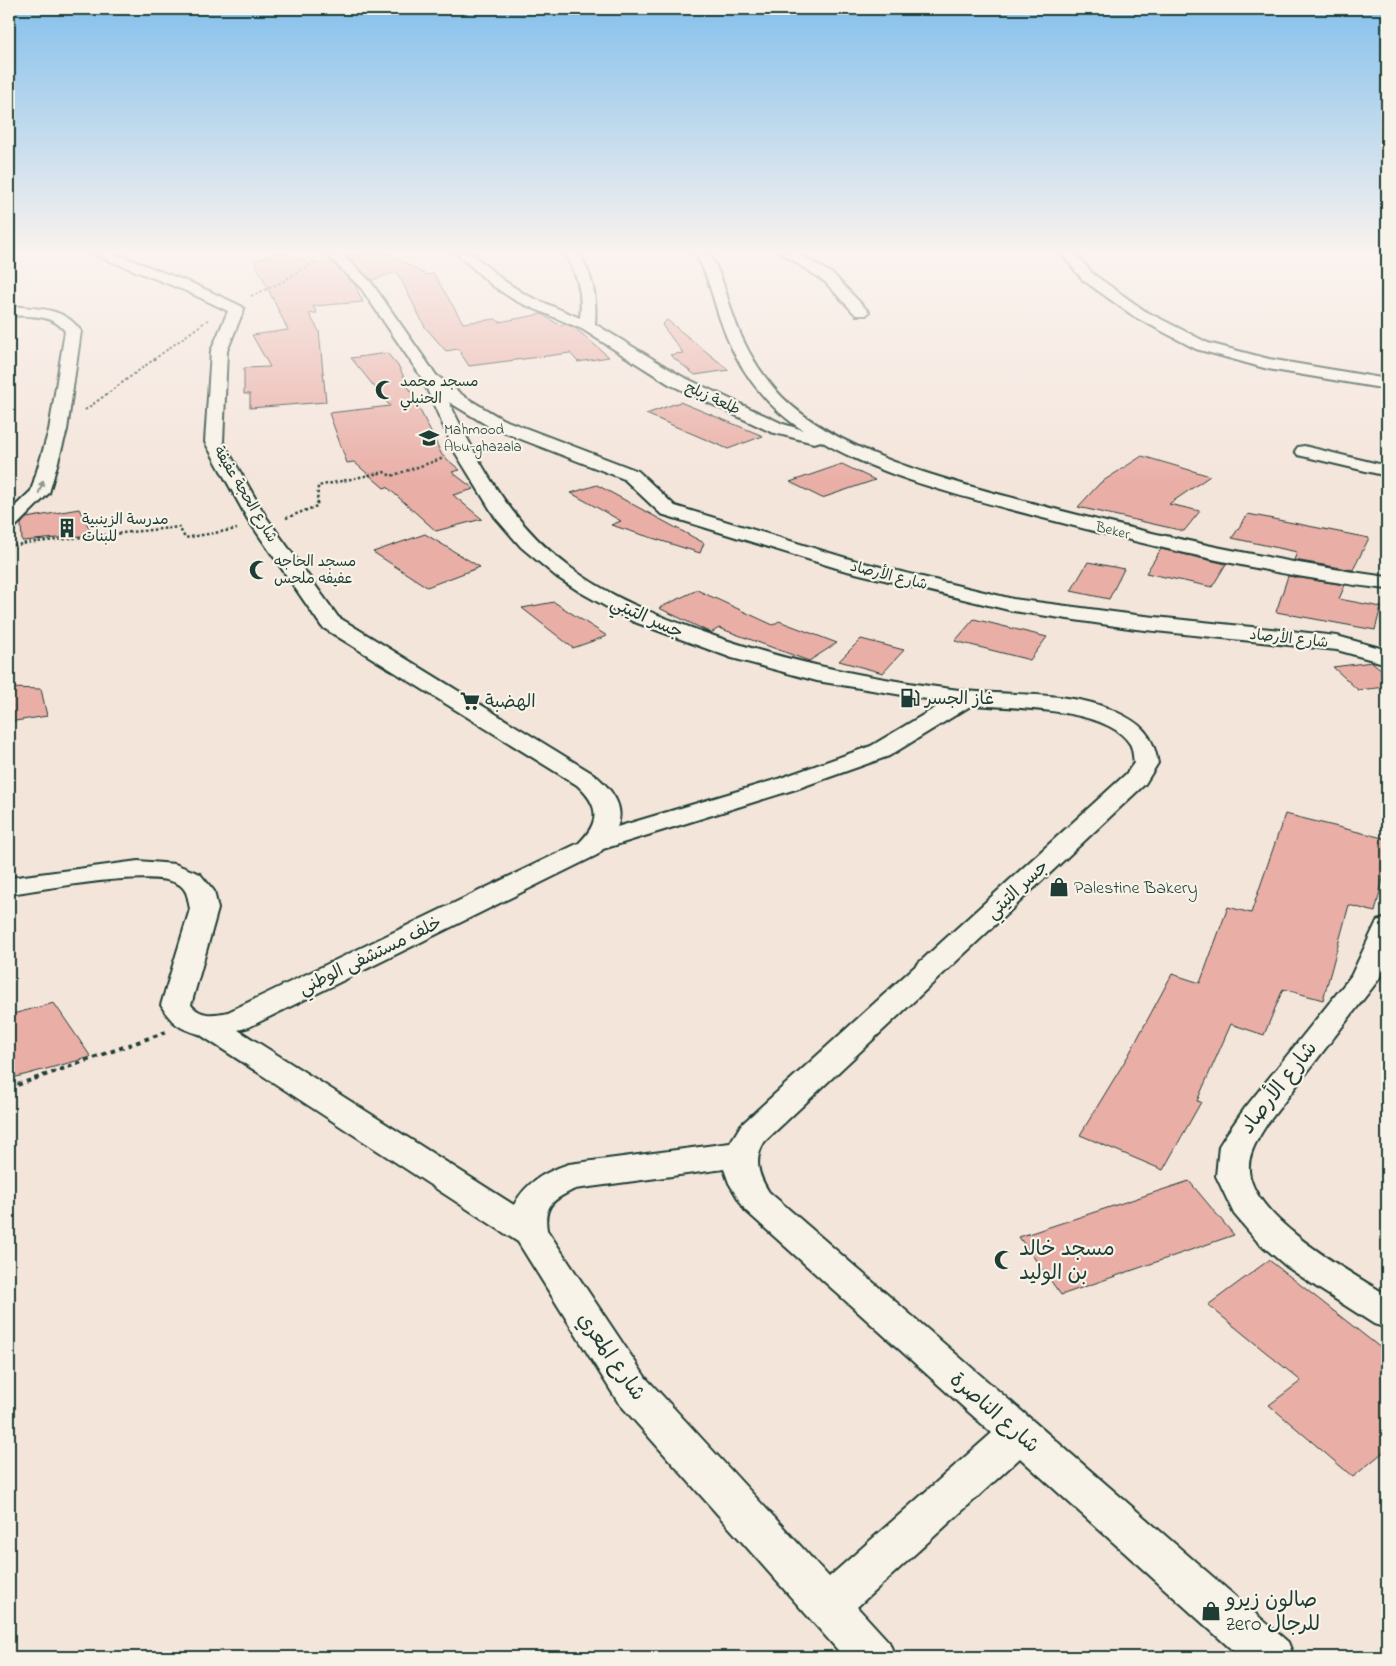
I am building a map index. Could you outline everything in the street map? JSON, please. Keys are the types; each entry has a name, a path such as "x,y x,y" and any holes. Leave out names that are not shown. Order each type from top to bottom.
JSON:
{"street":[{"path":"9,522 40,493 58,430 72,330"},
{"name":"شارع الحجة عفيفة","path":"228,330 219,352 214,442 262,525 330,622 519,738"},
{"path":"397,330 430,378"},
{"name":"طلعة زبلح","path":"593,330 675,380 777,428 847,447"},
{"path":"731,330 734,339 764,385 777,401 794,416 847,447"},
{"path":"1171,330 1202,346 1268,364 1387,384"},
{"name":"جسر التيتي","path":"430,378 464,452 502,513 528,543 544,558 587,588 640,616 704,642 777,664 859,682 969,698 1076,707 1105,716 1129,729 1143,745 1146,763 1136,779 753,1133 744,1144 741,1154"},
{"name":"شارع الأرصاد","path":"430,378 459,401 496,423 631,476 668,510 850,566 1013,605 1136,622 1336,643 1370,650 1387,657"},
{"name":"Beker","path":"847,447 902,470 960,489 1103,528 1256,562 1387,583"},
{"path":"1304,451 1387,471"},
{"path":"594,843 787,784 880,751 969,698"},
{"name":"خلف مستشفى الوطني","path":"200,1024 223,1025 238,1020 588,849 602,833 608,813 606,803 601,794 586,780 519,738"},
{"path":"9,886 140,868 179,874 195,884 204,898 204,909 176,1005 180,1014 200,1024 530,1232"},
{"name":"شارع الأرصاد","path":"1387,927 1364,979 1256,1116 1244,1128 1236,1142 1232,1156 1233,1173 1238,1190 1247,1208 1260,1224 1293,1252 1387,1313"},
{"path":"530,1232 528,1220 534,1201 546,1187 569,1177 741,1154"},
{"name":"شارع الناصرة","path":"741,1154 740,1167 744,1182 757,1201 1272,1657"},
{"name":"شارع المعري","path":"530,1232 632,1390 873,1657"},
{"path":"826,1606 1019,1434"}],"path":[{"path":"58,430 194,330"},
{"path":"286,518 317,506 318,486 384,472 391,476 464,452"},
{"path":"9,547 27,543 179,527 185,538 262,525"},
{"path":"9,1088 200,1024"}],"building":[{"path":"288,330 319,331 326,402 250,408 250,394 244,394 244,368 270,367 252,335"},
{"path":"427,330 577,330 609,357 578,362 570,353 469,366 458,349 446,351"},
{"path":"666,330 679,330 729,370 695,375 670,355 683,353"},
{"path":"387,353 399,367 442,455 460,470 452,472 474,489 453,495 482,519 436,531 387,487 384,488 354,462 347,463 329,413 390,406 351,358"},
{"path":"680,402 763,436 728,449 646,414"},
{"path":"1142,456 1210,476 1169,504 1200,511 1184,531 1078,507 1100,483"},
{"path":"842,464 875,480 822,498 790,482"},
{"path":"597,485 704,543 700,553 611,525 621,521 571,493"},
{"name":"مدرسة الزينبية للبنات","path":"79,509 93,535 22,541 21,524 26,518"},
{"path":"1248,514 1369,538 1353,570 1294,560 1297,552 1232,538"},
{"path":"425,534 480,567 427,587 373,552"},
{"path":"1161,549 1226,564 1212,587 1146,573"},
{"path":"1088,562 1124,569 1109,599 1071,591"},
{"path":"1288,576 1345,585 1339,599 1381,607 1375,630 1276,612"},
{"path":"697,590 773,625 779,621 837,643 809,661 719,628 711,633 659,608"},
{"path":"554,602 607,636 573,648 522,608"},
{"path":"974,619 1047,637 1030,660 955,641"},
{"path":"861,639 904,650 883,673 839,661"},
{"path":"1372,662 1387,674 1387,687 1358,690 1333,667"},
{"path":"9,688 41,689 47,716 9,722"},
{"path":"1285,814 1387,839 1387,862 1375,912 1349,905 1323,1000 1283,989 1264,1035 1231,1024 1197,1101 1201,1102 1163,1170 1080,1135 1128,1056 1172,974 1200,983 1228,907 1251,913"},
{"path":"54,1003 91,1057 9,1079 9,1015"},
{"path":"1189,1181 1234,1235 1061,1295 1019,1237"},
{"path":"1269,1260 1387,1353 1387,1449 1353,1477 1269,1405 1301,1381 1208,1305"}],"place":[{"name":"مسجد محمد الحنبلي","path":"385,390"},
{"name":"Mahmood Abu-ghazala","path":"429,438"},
{"name":"مدرسة الزينبية للبنات","path":"67,528"},
{"name":"مسجد الحاجه عفيفه ملحس","path":"259,570"},
{"name":"غاز الجسر","path":"910,698"},
{"name":"الهضبة","path":"470,701"},
{"name":"Palestine Bakery","path":"1059,887"},
{"name":"مسجد خالد بن الوليد","path":"1004,1260"},
{"name":"صالون زيرو zero للرجال","path":"1211,1611"}]}
